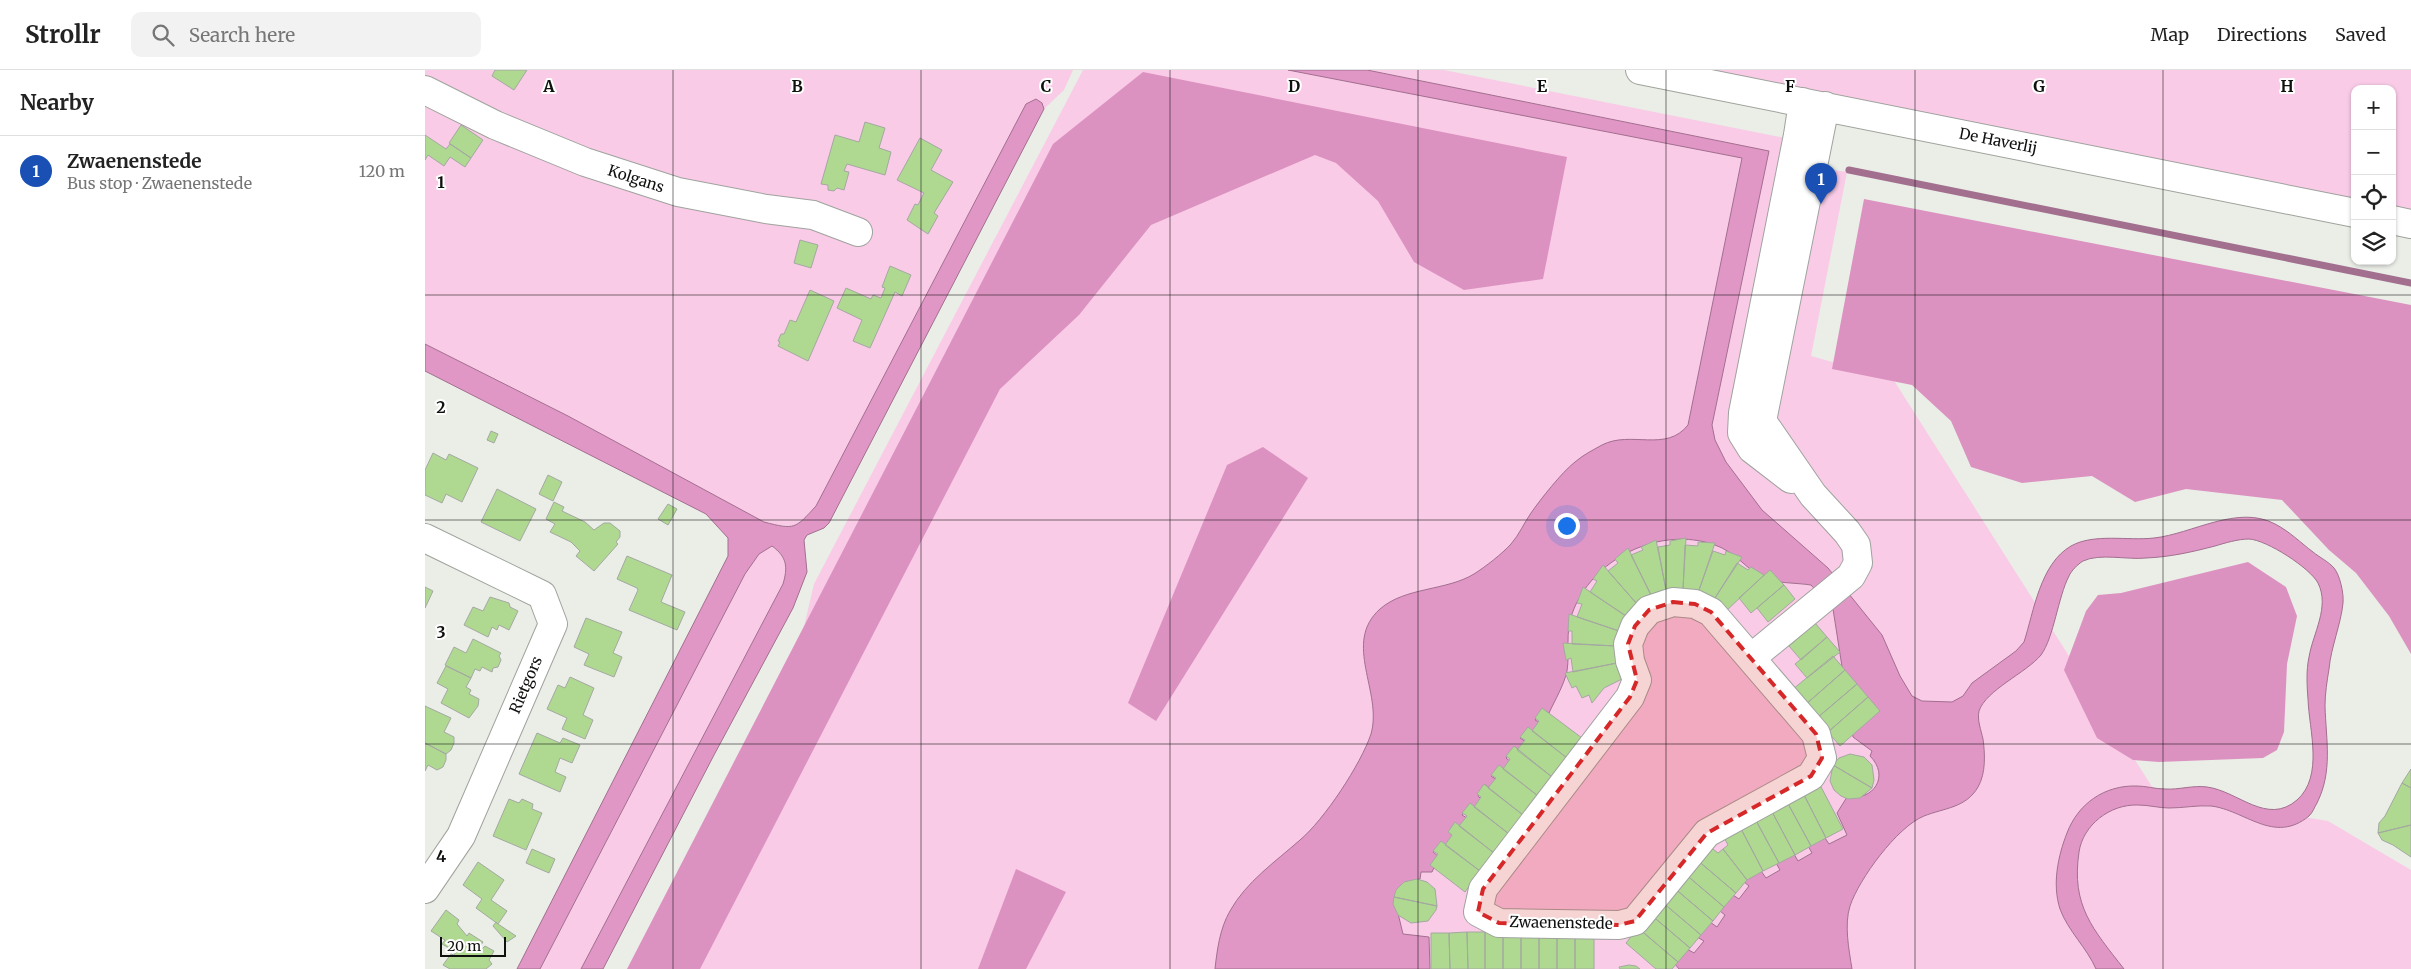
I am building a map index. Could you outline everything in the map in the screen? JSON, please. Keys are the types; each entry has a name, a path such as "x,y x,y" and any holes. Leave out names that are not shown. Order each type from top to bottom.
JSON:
{"street":[{"name":"De Haverlij","path":"1640,70 2351,212"},
{"name":"Kolgans","path":"425,90 495,125 604,168 678,192 766,210 813,215 858,232"},
{"path":"1751,658 1817,606 1851,576 1858,563 1856,545 1847,532 1813,495 1751,449 1743,433 1743,414 1798,135 1814,104"},
{"path":"2396,221 2411,224"},
{"name":"Rietgors","path":"425,538 542,595 553,624 461,836 425,889"},
{"name":"Zwaenenstede","path":"1673,602 1695,604 1711,612 1751,658 1815,734 1823,758 1811,776 1707,833 1635,921 1619,925 1499,922 1478,912 1483,889 1630,697 1637,680 1630,661 1629,644 1635,626 1649,610 1673,602"}],"highlighted area":[{"path":"1673,602 1695,604 1711,612 1816,734 1822,758 1811,776 1707,833 1635,921 1619,925 1499,923 1478,912 1483,889 1630,697 1637,680 1628,644 1635,626 1649,610"}],"shaded area":[{"path":"425,70 1073,70 1064,90 1044,109 1042,103 816,506 798,523 782,526 764,522 568,416 425,344"},
{"path":"1083,70 1337,70 1768,151 1367,70 1444,70 1790,139 1820,168 1847,172 1811,356 1893,379 2156,793 2328,821 2411,870 2411,969 647,969 775,750 814,584"},
{"path":"1288,70 1367,70 1769,151 1712,425 1715,440 1726,462 1762,510 1828,568 1882,635 1900,676 1912,696 1922,701 1952,702 1963,696 1972,683 2016,651 2024,642 2045,576 2060,554 2071,546 2090,540 2154,538 2230,519 2246,517 2261,519 2285,530 2332,566 2338,575 2342,590 2342,611 2330,661 2326,692 2327,767 2322,791 2312,813 2296,824 2272,827 2211,806 2169,808 2142,805 2118,808 2108,812 2092,825 2082,842 2077,871 2078,887 2087,916 2094,929 2124,969 2096,969 2063,917 2056,890 2057,870 2064,842 2078,813 2085,805 2103,793 2114,789 2140,786 2158,789 2207,787 2230,794 2252,805 2275,809 2286,807 2297,800 2305,790 2313,766 2307,673 2311,648 2320,620 2322,601 2318,583 2306,570 2277,549 2249,539 2236,540 2164,557 2097,557 2081,562 2070,574 2049,638 2041,655 1983,703 1979,711 1979,721 1983,739 1984,770 1981,782 1973,794 1961,803 1924,816 1913,822 1891,842 1862,882 1850,906 1847,921 1852,969 1679,969 1675,964 1687,949 1694,953 1704,941 1697,937 1710,922 1717,927 1725,915 1720,911 1733,895 1739,899 1749,886 1743,881 1761,871 1766,878 1780,870 1776,863 1794,854 1798,861 1812,853 1808,846 1825,838 1829,844 1847,835 1837,813 1847,797 1865,795 1876,786 1879,779 1879,771 1870,756 1872,751 1853,737 1833,609 1811,585 1766,580 1734,556 1715,545 1694,540 1672,540 1630,551 1611,563 1595,577 1581,594 1570,621 1566,676 1549,713 1543,710 1535,720 1541,723 1533,732 1528,729 1520,738 1526,742 1520,750 1514,747 1506,758 1511,762 1505,770 1500,767 1491,776 1497,780 1490,788 1485,785 1478,796 1482,800 1474,808 1469,805 1462,815 1467,818 1446,847 1441,843 1433,852 1439,857 1432,872 1421,872 1420,879 1412,881 1395,901 1403,934 1429,937 1430,969 1215,969 1221,932 1237,901 1244,891 1271,864 1310,831 1320,819 1341,791 1366,746 1371,734 1373,718 1364,652 1364,637 1369,622 1380,609 1401,597 1463,579 1488,564 1517,537 1535,507 1558,479 1578,459 1588,453 1613,441 1669,438 1679,433 1688,425 1742,158"},
{"path":"1687,70 2411,70 2411,215 2396,212 2396,85 2351,85 2351,203"},
{"path":"1143,72 1567,157 1543,279 1464,290 1414,262 1378,201 1336,163 1315,155 1151,225 1079,315 1000,389 700,969 627,969 1053,144"},
{"path":"1036,99 1042,103 1044,109 829,523 824,528 807,535 804,540 807,572 793,608 603,969 581,969 783,584 785,563 781,554 772,546 759,554 745,574 540,969 517,969 728,556 728,538 706,514 425,371 425,344 568,416 764,522 789,527 794,526 816,506 1026,104"},
{"path":"1864,199 2411,305 2411,654 2389,616 2356,573 2329,550 2282,500 2186,489 2135,502 2092,476 2022,483 1971,467 1951,421 1912,385 1832,369"},
{"path":"1263,447 1308,478 1156,721 1128,703 1227,465"},
{"path":"771,546 780,554 785,563 783,584 581,969 540,969 745,574 759,554"},
{"path":"2248,562 2286,587 2297,616 2287,664 2284,732 2277,750 2263,758 2159,762 2133,760 2097,738 2064,670 2086,611 2098,595 2121,593"},
{"path":"1016,869 1066,892 1026,969 978,969"}],"building":[{"path":"495,70 527,70 514,90 492,76"},
{"path":"865,122 885,128 879,148 891,152 885,175 847,164 844,171 849,172 844,190 837,188 834,191 828,190 828,185 821,184 835,135 859,142"},
{"path":"461,125 483,140 471,158 449,143"},
{"path":"425,135 446,149 450,144 471,158 465,167 450,157 444,166 428,155 425,160"},
{"path":"920,138 942,150 931,170 953,182 934,213 938,216 928,234 907,220 915,204 918,205 924,193 897,180"},
{"path":"800,240 818,245 811,268 794,263"},
{"path":"890,266 911,275 902,296 895,292 870,348 853,341 862,320 837,308 846,288 871,299 873,295 881,298 885,288 882,287"},
{"path":"810,290 834,301 808,361 778,346 780,342 778,341 781,334 784,334 790,320 796,322"},
{"path":"491,431 498,434 494,443 487,440"},
{"path":"433,453 446,460 449,454 478,468 462,502 446,494 442,503 425,495 425,470"},
{"path":"548,475 562,482 553,501 539,494"},
{"path":"497,489 536,509 520,541 481,522"},
{"path":"554,502 564,507 562,511 585,522 594,530 604,523 610,523 620,531 620,537 616,542 618,544 594,571 576,556 580,551 571,542 550,532 555,524 546,519"},
{"path":"668,504 677,509 668,525 658,519"},
{"path":"1686,538 1683,589 1666,590 1658,547 1670,545 1670,541"},
{"path":"1656,540 1666,590 1651,595 1631,555 1643,550 1641,547"},
{"path":"1698,542 1715,543 1698,593 1683,589 1685,545 1698,546"},
{"path":"1628,548 1651,595 1637,604 1608,571 1618,563 1615,559"},
{"path":"1713,551 1725,555 1726,551 1742,557 1713,601 1698,593"},
{"path":"627,556 672,575 661,602 685,612 677,630 629,610 638,590 617,579"},
{"path":"1737,563 1748,570 1751,567 1764,575 1725,612 1713,601"},
{"path":"1603,565 1637,604 1626,616 1590,592 1597,581 1593,579"},
{"path":"1770,570 1784,585 1751,613 1739,598"},
{"path":"1784,585 1795,599 1768,622 1757,608"},
{"path":"425,587 433,591 425,608"},
{"path":"1583,587 1626,616 1619,631 1577,617 1582,604 1577,603"},
{"path":"490,597 509,603 510,607 518,611 509,630 499,625 497,630 492,627 488,637 464,625 473,607 483,611"},
{"path":"1569,614 1619,631 1616,646 1572,644 1572,631 1568,631"},
{"path":"586,618 622,632 613,653 622,657 614,677 584,665 589,654 574,647"},
{"path":"1815,623 1827,637 1801,660 1789,646"},
{"path":"1827,637 1840,652 1807,678 1795,664"},
{"path":"473,639 501,653 499,656 501,660 498,667 493,668 492,672 482,667 480,671 475,669 471,678 445,665 454,647 466,653"},
{"path":"1563,643 1616,646 1617,663 1573,672 1571,658 1566,660"},
{"path":"1833,656 1845,670 1805,705 1792,690"},
{"path":"1617,663 1622,679 1604,688 1592,703 1589,695 1582,698 1576,686 1572,688 1565,673"},
{"path":"446,666 471,678 466,687 471,690 469,694 479,699 478,706 469,718 441,703 448,689 437,683"},
{"path":"1845,670 1857,684 1817,718 1805,705"},
{"path":"570,677 594,688 583,715 593,720 585,739 562,729 567,718 547,709 558,685 565,688"},
{"path":"1857,684 1868,697 1828,732 1817,718"},
{"path":"1868,697 1880,711 1840,746 1828,732"},
{"path":"425,706 451,718 444,732 454,737 454,743 451,750 446,754 425,743"},
{"path":"1542,708 1582,738 1567,758 1532,731 1539,721 1535,718"},
{"path":"1528,727 1567,758 1552,777 1517,750 1525,740 1520,737"},
{"path":"537,733 560,743 563,738 580,745 572,763 560,758 555,772 566,777 560,792 519,774"},
{"path":"425,743 446,754 443,767 437,770 428,765 425,771"},
{"path":"1514,746 1552,777 1538,796 1503,769 1510,759 1506,756"},
{"path":"1850,754 1864,757 1872,765 1874,780 1872,788 1833,765 1839,758"},
{"path":"1499,765 1538,796 1523,815 1488,788 1496,778 1491,775"},
{"path":"1833,765 1872,788 1860,798 1848,799 1841,796 1834,790 1830,781"},
{"path":"2411,769 2411,788 2402,783"},
{"path":"1819,783 1843,829 1826,838 1802,791"},
{"path":"2402,783 2411,788 2411,825 2378,833 2379,823 2385,816"},
{"path":"1484,784 1523,815 1509,834 1474,807 1481,797 1477,794"},
{"path":"1802,791 1826,838 1811,846 1786,800"},
{"path":"509,799 519,803 522,799 533,804 532,809 542,813 526,850 493,836"},
{"path":"1786,800 1811,846 1795,855 1770,808"},
{"path":"1470,803 1509,834 1494,853 1459,826 1467,816 1462,813"},
{"path":"1770,808 1795,855 1779,863 1754,817"},
{"path":"1754,817 1779,863 1763,871 1739,825"},
{"path":"1455,822 1494,853 1480,871 1445,845 1452,835 1448,832"},
{"path":"1739,825 1763,871 1747,880 1723,849 1728,845 1722,834"},
{"path":"2411,825 2411,857 2382,840 2378,833"},
{"path":"1441,841 1480,871 1465,892 1430,865 1438,854 1433,851"},
{"path":"1708,845 1718,853 1723,849 1747,880 1736,893 1696,859"},
{"path":"532,849 555,859 549,873 526,863"},
{"path":"1696,859 1736,893 1724,907 1684,873"},
{"path":"478,862 504,880 491,900 507,911 498,924 476,908 482,899 463,885"},
{"path":"1684,873 1724,907 1713,921 1673,887"},
{"path":"1417,879 1427,882 1435,889 1437,906 1394,897 1396,890 1404,882"},
{"path":"1673,887 1713,921 1701,935 1661,901"},
{"path":"1394,897 1437,906 1436,910 1428,921 1411,923 1398,915 1393,904"},
{"path":"1661,901 1701,935 1690,948 1650,914"},
{"path":"446,910 459,920 457,924 467,936 469,933 483,942 479,948 481,950 485,946 494,951 489,960 492,964 486,969 450,969 443,965 451,954 454,955 456,952 442,944 445,940 431,931"},
{"path":"1650,914 1690,948 1678,962 1638,928"},
{"path":"496,922 516,936 507,942 493,926"},
{"path":"1638,928 1678,962 1672,969 1656,969 1626,943"},
{"path":"1467,932 1485,932 1485,969 1468,969"},
{"path":"1467,932 1468,969 1450,969 1449,933"},
{"path":"1485,932 1503,933 1503,969 1485,969"},
{"path":"1521,932 1521,969 1503,969 1503,933"},
{"path":"1521,932 1539,932 1539,969 1521,969"},
{"path":"1539,932 1557,932 1557,969 1539,969"},
{"path":"1557,932 1575,932 1575,969 1557,969"},
{"path":"1575,932 1594,932 1594,969 1575,969"},
{"path":"1431,933 1449,933 1450,969 1431,969"},
{"path":"1629,965 1640,969 1620,969 1619,967"}],"waterway":[{"path":"1849,170 2411,283"}],"place":[{"name":"Zwaenenstede","path":"1821,204"}]}
